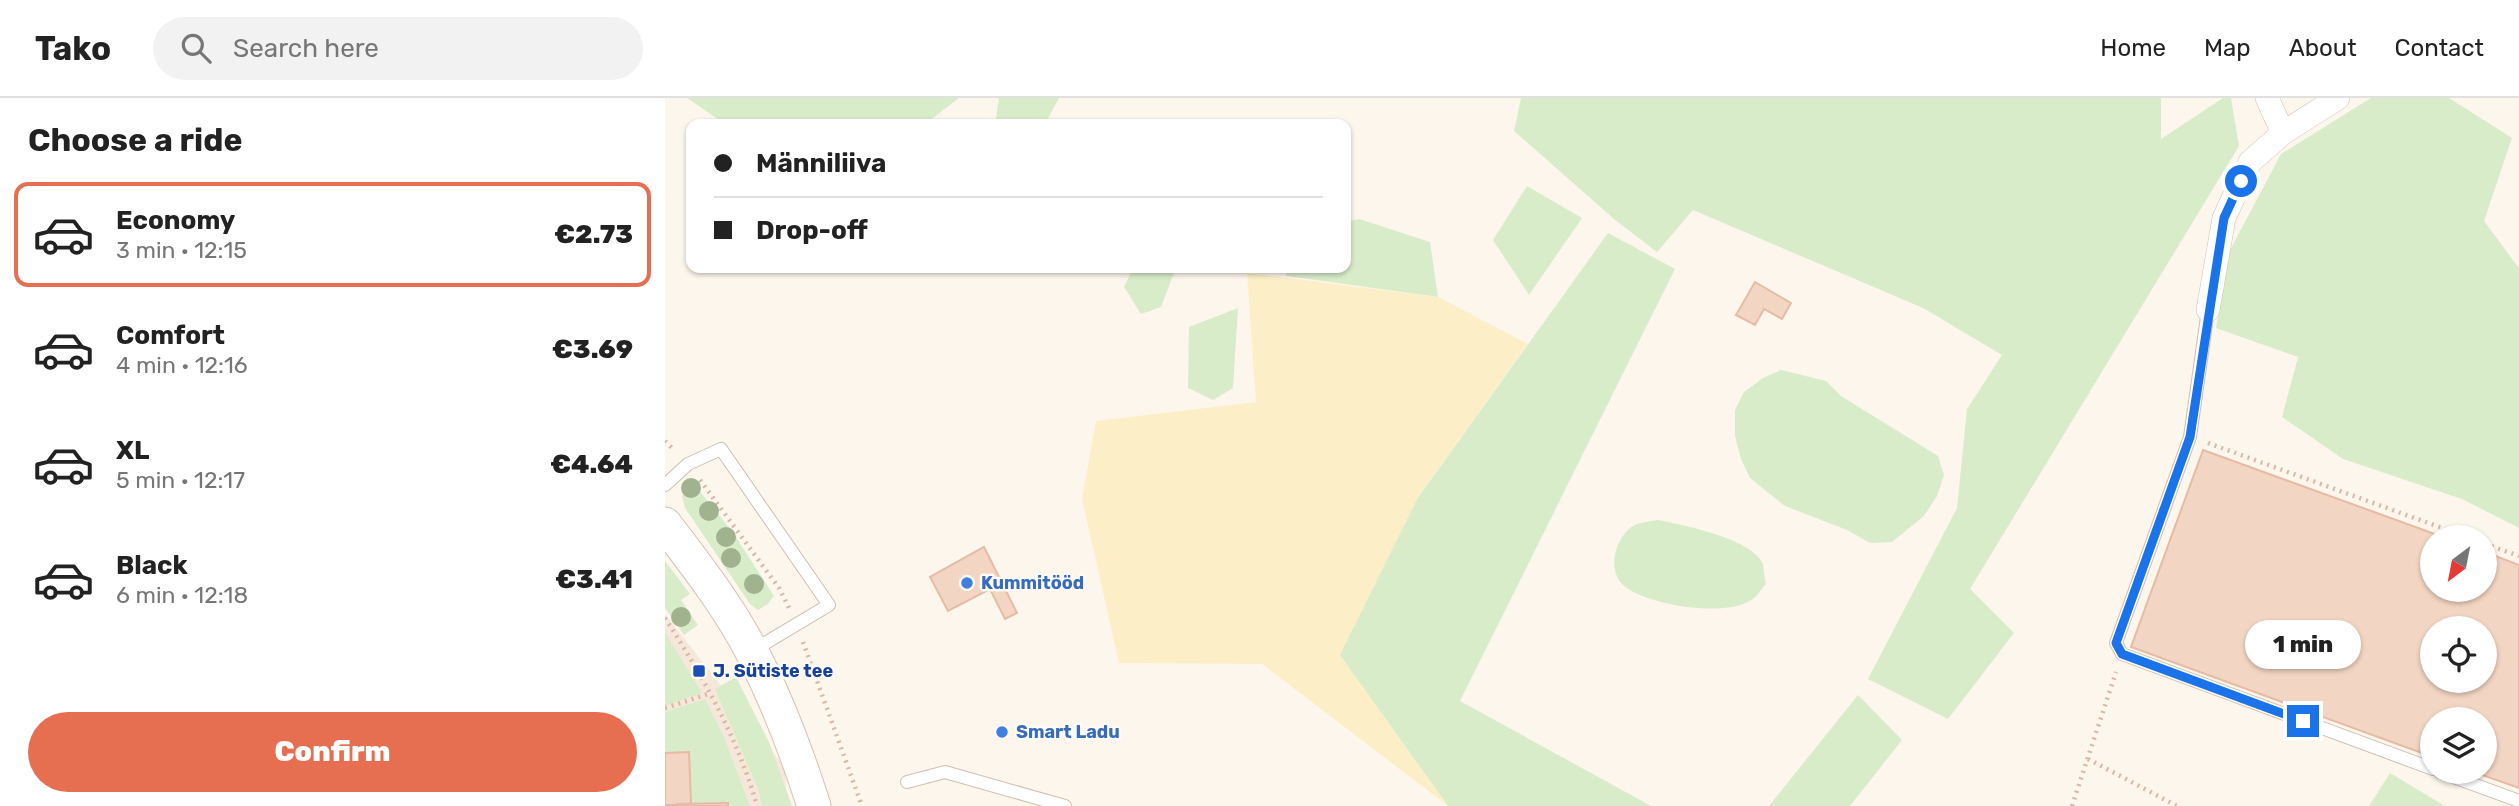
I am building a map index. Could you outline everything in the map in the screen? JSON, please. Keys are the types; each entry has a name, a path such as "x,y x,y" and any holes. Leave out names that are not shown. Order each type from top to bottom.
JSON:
{"street":[{"path":"2267,98 2283,133"},
{"path":"2208,310 2224,218 2250,162 2325,102"},
{"path":"665,524 703,574 752,651 792,737 814,806"}],"lane":[{"path":"2208,310 2190,437 2116,643 2122,654 2420,764"},
{"path":"665,485 688,464 720,449 829,605 752,651"},
{"path":"907,782 945,772 1065,806"},
{"path":"2473,784 2519,801"}],"path":[{"path":"2190,437 2434,525"},
{"path":"2497,548 2519,556"},
{"path":"665,618 711,693 750,780 757,806"},
{"path":"2072,806 2122,654"},
{"path":"665,708 711,693"},
{"path":"2088,759 2177,806"}],"shaded area":[{"path":"665,614 786,769 785,806 665,806"}],"green space":[{"path":"687,98 959,98 932,119 718,119"},
{"path":"999,98 1059,98 1048,119 996,119"},
{"path":"1521,98 2161,98 2161,139 2223,98 2231,98 2239,146 1970,589 2014,633 1948,719 1868,679 1957,508 1967,409 2002,355 1923,308 1693,210 1657,252 1614,219 1514,131"},
{"path":"2371,98 2449,98 2512,138 2484,221 2519,268 2519,528 2462,499 2343,459 2282,417 2298,357 2216,328 2229,252 2281,154"},
{"path":"1527,186 1582,218 1529,295 1493,240"},
{"path":"1359,219 1430,242 1438,297 1287,276 1286,273 1351,273 1351,221"},
{"path":"1608,233 1675,269 1460,701 1651,806 1448,806 1339,655 1417,499"},
{"path":"1131,273 1174,273 1161,307 1141,314 1124,287"},
{"path":"1238,308 1233,388 1213,400 1188,388 1189,327"},
{"path":"1781,370 1826,381 1841,396 1938,456 1944,475 1937,496 1924,516 1892,542 1870,543 1847,530 1785,506 1750,478 1735,436 1735,410 1744,392 1763,378"},
{"path":"693,483 732,531 774,596 758,610 750,604 685,508 682,496"},
{"path":"1658,520 1715,534 1744,546 1762,562 1766,584 1751,600 1723,608 1685,607 1648,598 1633,591 1617,577 1614,560 1619,542 1630,528 1639,523"},
{"path":"665,561 690,594 681,600 698,625 684,635 665,608"},
{"path":"665,632 702,693 665,706"},
{"path":"736,677 769,742 792,806 762,806 758,789 715,689"},
{"path":"1858,695 1902,740 1850,806 1769,806"},
{"path":"705,699 724,737 750,806 728,806 728,803 691,804 689,753 665,753 665,712"},
{"path":"2390,773 2445,806 2369,806"}],"sand":[{"path":"1247,273 1438,297 1528,344 1417,499 1340,655 1448,806 1262,664 1119,663 1082,499 1096,421 1256,402"}],"building":[{"path":"1755,282 1791,303 1782,319 1764,309 1755,325 1736,315"},
{"path":"2203,450 2420,529 2420,602 2497,602 2497,557 2519,565 2519,788 2497,780 2497,707 2420,707 2420,752 2131,647"},
{"name":"Kummitööd","path":"984,547 1017,613 1005,619 990,589 948,611 930,577"},
{"path":"689,752 691,804 665,805 665,753"},
{"path":"728,803 728,806 677,806 677,804"}],"place":[{"name":"Kummitööd","path":"967,583"},
{"name":"J. Sütiste tee","path":"699,671"},
{"name":"Smart Ladu","path":"1002,732"}],"route":[{"path":"2241,181 2224,218 2190,437 2116,643 2122,654 2303,721"}]}
